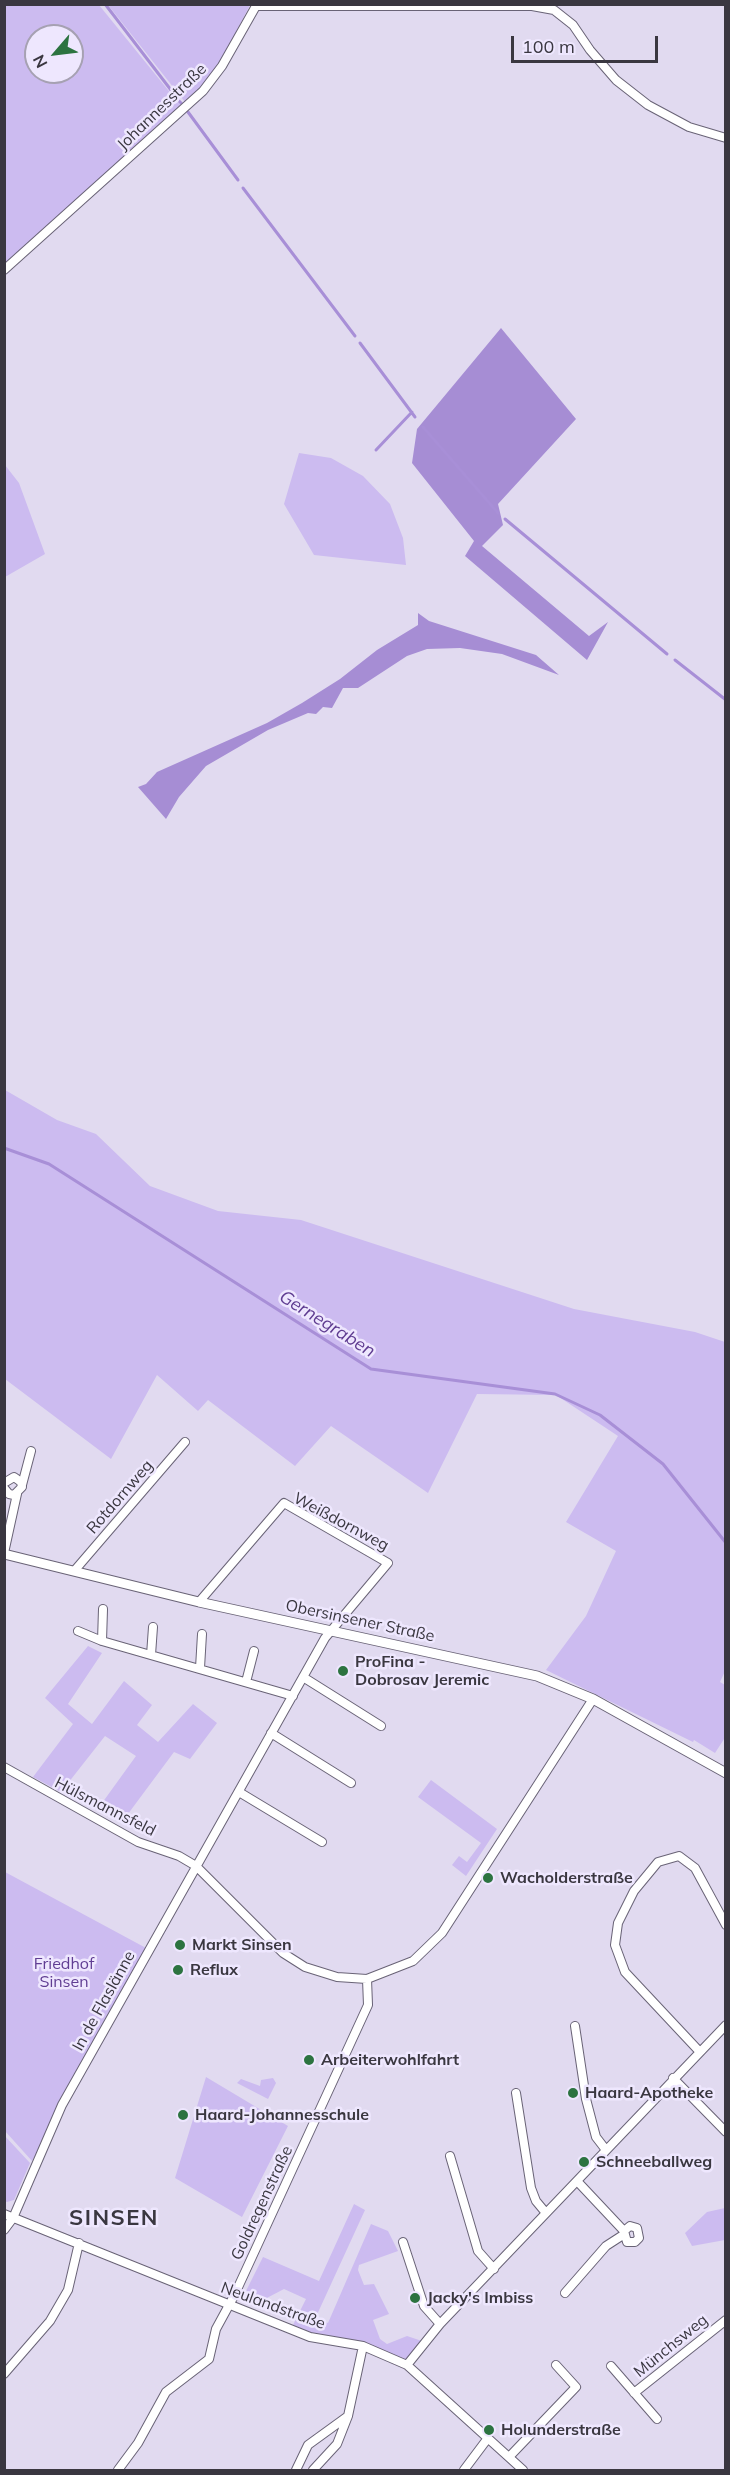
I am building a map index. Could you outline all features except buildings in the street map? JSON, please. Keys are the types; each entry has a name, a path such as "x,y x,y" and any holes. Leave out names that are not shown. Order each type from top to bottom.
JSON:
{"street":[{"name":"Johannesstraße","path":"4,270 203,90 222,66 256,6 532,6 554,10 573,25 590,50 616,80 648,105 689,127 726,138"},
{"name":"Rotdornweg","path":"75,1570 185,1442"},
{"path":"4,1553 17,1494 22,1485 31,1451"},
{"path":"4,1483 14,1477 22,1485"},
{"path":"5,1490 12,1495 17,1494"},
{"name":"Weißdornweg","path":"199,1602 284,1503 388,1563 330,1630"},
{"name":"Obersinsener Straße","path":"4,1553 199,1602 537,1676 593,1699 726,1773"},
{"path":"102,1641 103,1609"},
{"path":"151,1655 153,1627"},
{"name":"In de Flaslänne","path":"4,2230 13,2218 62,2105 330,1630"},
{"path":"78,1631 102,1641 293,1696"},
{"path":"200,1668 202,1634"},
{"path":"246,1682 254,1651"},
{"path":"303,1677 381,1726"},
{"path":"196,1866 283,1953 305,1967 337,1977 367,1978 413,1961 442,1933 593,1699"},
{"path":"271,1733 351,1783"},
{"name":"Hülsmannsfeld","path":"4,1767 138,1842 179,1856 196,1866"},
{"path":"239,1792 322,1842"},
{"path":"699,2051 625,1972 615,1945 618,1923 634,1891 658,1862 679,1856 695,1868 726,1925"},
{"name":"Goldregenstraße","path":"118,2470 138,2443 166,2392 209,2359 216,2329 368,2005 367,1978"},
{"path":"407,2365 440,2324 726,2025"},
{"path":"575,2026 588,2108 596,2137 606,2150"},
{"path":"673,2078 726,2132"},
{"path":"516,2093 531,2187 536,2200 546,2213"},
{"path":"450,2156 478,2251 494,2269"},
{"path":"565,2293 606,2246 623,2233 577,2181"},
{"name":"Neulandstraße","path":"4,2214 310,2337 363,2346 407,2365 523,2470"},
{"path":"403,2242 424,2306 440,2324"},
{"path":"4,2374 50,2321 68,2290 79,2243"},
{"name":"Münchsweg","path":"634,2392 726,2320"},
{"path":"313,2470 337,2444 348,2416 363,2346"},
{"path":"509,2457 576,2387 556,2365"},
{"name":"Münchsweg","path":"612,2366 657,2420"},
{"path":"296,2470 308,2445 348,2416"},
{"path":"464,2470 488,2438"}],"green space":[{"path":"5,5 99,5 181,106 5,270"},
{"path":"108,5 250,5 220,63 202,86 185,102"},
{"path":"299,453 331,458 363,476 390,504 403,538 406,565 314,555 284,504"},
{"path":"5,465 19,483 45,554 5,577"},
{"path":"5,1090 57,1120 96,1134 150,1186 218,1211 301,1220 574,1309 695,1332 725,1342 726,1669 720,1682 725,1685 726,1736 715,1753 694,1740 693,1742 546,1670 586,1616 616,1551 566,1522 618,1436 556,1395 477,1394 428,1493 331,1426 295,1466 208,1400 198,1411 157,1375 111,1459 5,1379"},
{"path":"88,1646 102,1653 68,1704 92,1724 124,1681 152,1705 137,1725 158,1742 193,1704 217,1723 190,1759 174,1752 122,1822 97,1810 136,1756 105,1736 61,1792 33,1777 73,1724 45,1698"},
{"path":"431,1780 497,1829 466,1876 452,1865 459,1856 467,1862 481,1843 418,1797"},
{"name":"Friedhof Sinsen","path":"5,1872 146,1948 32,2161 5,2131"},
{"path":"206,2077 288,2126 242,2217 175,2178"},
{"path":"273,2078 276,2083 268,2099 237,2083 241,2079 260,2086 261,2080"},
{"path":"4,2135 30,2163 14,2200 7,2202 4,2201"},
{"path":"354,2204 365,2210 315,2319 328,2323 371,2224 388,2231 398,2251 359,2265 358,2270 364,2285 374,2284 389,2314 373,2320 380,2339 387,2344 407,2336 422,2341 406,2362 292,2327 306,2299 284,2289 261,2301 244,2295 263,2257 319,2281"},
{"path":"725,2208 725,2240 692,2246 685,2233 707,2212"}],"shaded area":[{"path":"501,328 576,419 498,504 503,525 482,546 589,636 608,622 587,660 465,556 474,541 412,463 417,429"},
{"path":"418,613 429,621 536,655 559,675 502,654 460,648 427,649 407,656 358,688 343,688 332,708 323,707 316,714 308,713 268,730 206,766 179,797 166,819 138,787 146,784 157,772 267,723 302,703 340,679 377,650 418,625"}],"waterway":[{"path":"105,4 174,94"},
{"path":"179,101 182,104"},
{"path":"188,112 238,180"},
{"path":"243,188 355,336"},
{"path":"360,343 415,417"},
{"path":"376,450 412,412"},
{"path":"423,427 498,513"},
{"path":"505,519 667,654"},
{"path":"675,660 726,700"},
{"name":"Gernegraben","path":"4,1148 49,1164 371,1369 555,1394 600,1415 663,1464 726,1543"}],"place":[{"name":"ProFina - Dobrosav Jeremic","path":"343,1671"},
{"name":"Wacholderstraße","path":"488,1878"},
{"name":"Markt Sinsen","path":"180,1945"},
{"name":"Reflux","path":"178,1970"},
{"name":"Arbeiterwohlfahrt","path":"309,2060"},
{"name":"Haard-Apotheke","path":"573,2093"},
{"name":"Haard-Johannesschule","path":"183,2115"},
{"name":"Schneeballweg","path":"584,2162"},
{"name":"Jacky's Imbiss","path":"415,2298"},
{"name":"Holunderstraße","path":"489,2430"}],"district":[{"name":"SINSEN","path":"114,2218"}]}
